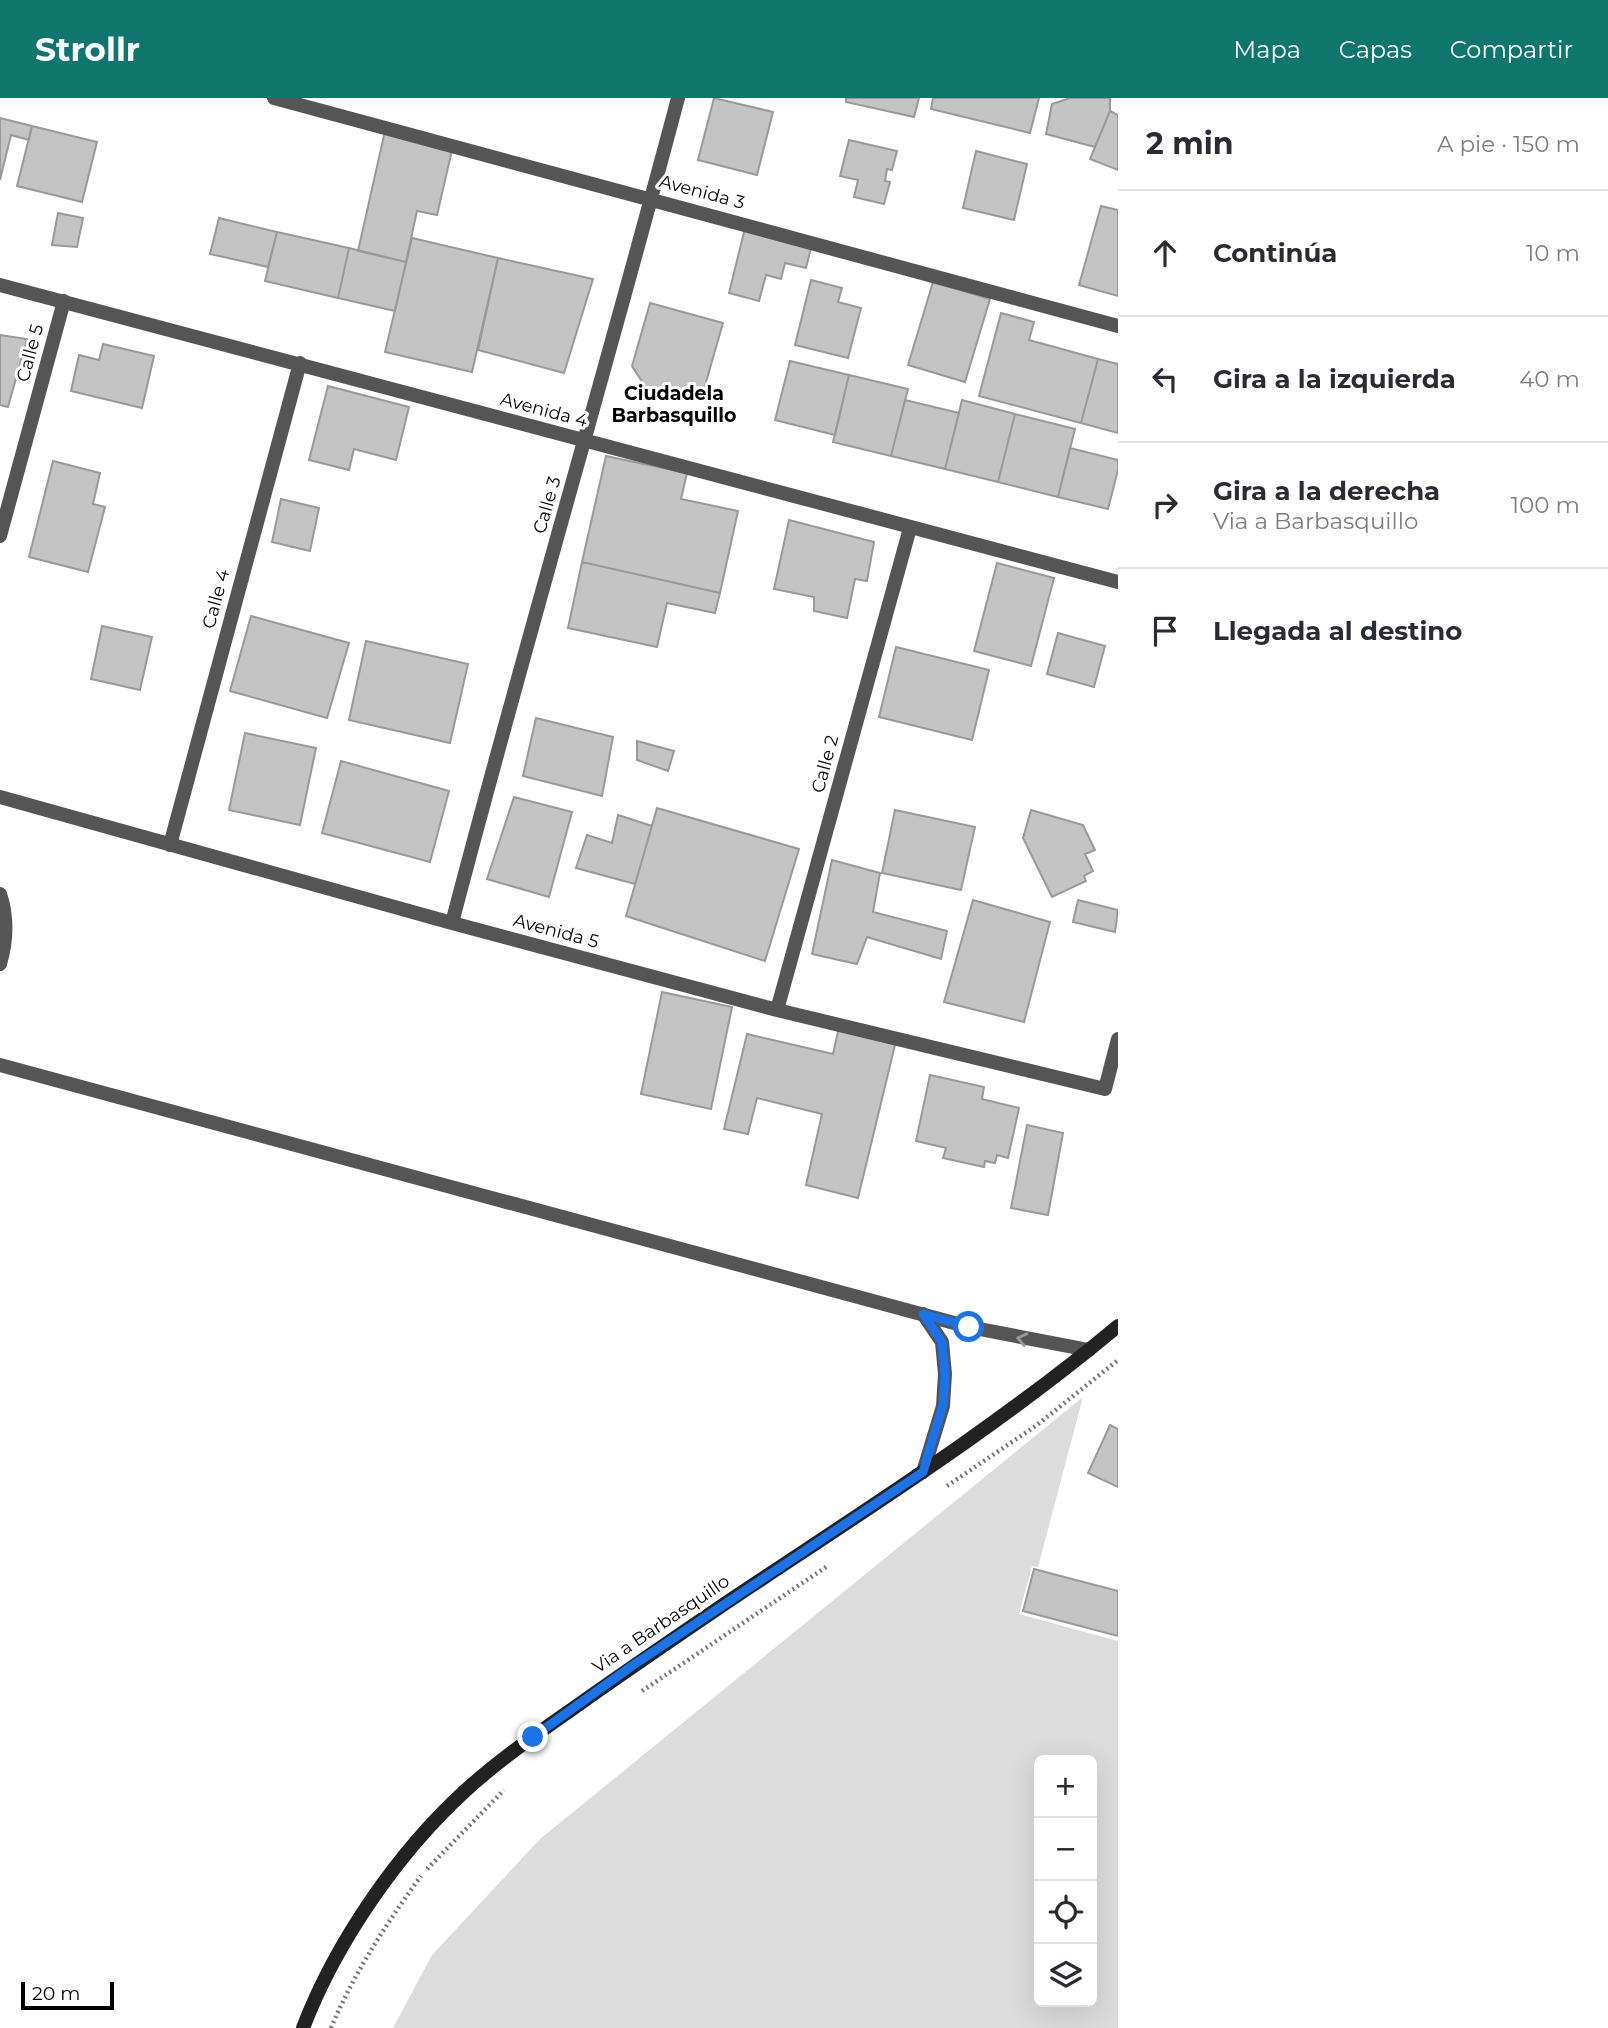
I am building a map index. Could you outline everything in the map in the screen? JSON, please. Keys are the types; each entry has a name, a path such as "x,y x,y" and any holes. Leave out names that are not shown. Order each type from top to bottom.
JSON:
{"main road":[{"name":"Via a Barbasquillo","path":"303,2028 333,1962 369,1906 417,1840 467,1790 533,1737 632,1666 923,1472 1118,1326"}],"street":[{"name":"Avenida 3","path":"274,98 1118,326"},
{"name":"Calle 3","path":"452,923 678,98"},
{"name":"Avenida 4","path":"0,285 1118,582"},
{"name":"Calle 5","path":"0,536 64,301"},
{"name":"Calle 4","path":"170,845 300,363"},
{"name":"Calle 2","path":"777,1010 910,528"},
{"name":"Avenida 5","path":"0,796 452,923 777,1010 1105,1089 1118,1039"},
{"path":"0,894 7,927 0,964"},
{"path":"0,1065 923,1314 1027,1340 1089,1350"},
{"path":"923,1314 942,1342 945,1374 943,1405 923,1472"}],"path":[{"path":"939,1491 1037,1425 1118,1360"},
{"path":"631,1699 833,1563"},
{"path":"331,2028 355,1976 387,1922 425,1871 512,1783"}],"shaded area":[{"path":"1083,1397 1038,1567 1032,1566 1019,1614 1118,1641 1118,2028 393,2028 432,1955 540,1839"}],"building":[{"path":"714,98 773,112 757,175 698,160"},
{"path":"846,98 919,98 914,117 846,102"},
{"path":"933,98 1039,98 1030,133 931,109"},
{"path":"1070,98 1110,98 1110,111 1095,147 1046,134 1052,104"},
{"path":"1110,111 1118,115 1118,170 1090,159"},
{"path":"0,118 32,126 29,140 11,135 0,180"},
{"path":"32,126 97,142 82,202 17,186"},
{"path":"385,131 453,146 437,215 417,211 406,262 358,251"},
{"path":"849,140 897,151 892,170 887,169 885,181 890,182 884,204 854,197 858,180 840,176"},
{"path":"976,151 1027,164 1014,220 963,208"},
{"path":"1101,206 1118,210 1118,296 1079,285"},
{"path":"58,213 83,218 77,247 52,245"},
{"path":"219,218 277,232 268,267 210,254"},
{"path":"745,228 812,244 806,268 785,263 781,279 766,275 759,301 729,293"},
{"path":"277,232 349,248 338,298 265,281"},
{"path":"412,238 498,258 472,372 385,352"},
{"path":"349,248 406,262 395,311 338,298"},
{"path":"498,258 593,279 564,373 478,350"},
{"path":"811,280 842,288 838,302 861,308 848,358 795,345"},
{"path":"933,282 990,299 965,382 908,365"},
{"path":"650,303 723,323 702,396 670,386 652,397 632,366"},
{"path":"1001,313 1034,322 1029,340 1098,359 1081,423 979,396"},
{"path":"0,335 27,339 8,407 0,405"},
{"path":"103,344 154,356 142,408 71,391 79,355 99,360"},
{"path":"1098,359 1118,364 1118,433 1081,423"},
{"path":"790,361 849,375 835,435 775,420"},
{"path":"849,375 908,389 891,456 833,442"},
{"path":"328,386 409,407 396,460 354,449 349,470 309,460"},
{"path":"905,400 959,413 945,469 891,456"},
{"path":"962,400 1015,414 998,482 945,469"},
{"path":"1015,414 1075,429 1058,497 998,482"},
{"path":"1070,448 1118,460 1108,509 1058,497"},
{"path":"606,456 687,473 681,499 738,511 720,593 582,562"},
{"path":"53,461 100,473 93,504 105,507 88,572 29,557"},
{"path":"281,499 319,508 310,551 272,542"},
{"path":"789,520 874,542 867,581 855,579 847,618 814,611 814,597 774,589"},
{"path":"582,562 720,593 715,613 667,603 657,647 568,628"},
{"path":"997,563 1054,578 1031,666 974,651"},
{"path":"251,616 349,643 327,718 230,691"},
{"path":"102,626 152,637 140,690 91,679"},
{"path":"1058,633 1105,646 1094,687 1047,674"},
{"path":"366,641 468,664 450,743 349,720"},
{"path":"896,647 989,670 972,740 879,717"},
{"path":"536,718 613,737 602,796 523,776"},
{"path":"245,733 316,748 300,825 229,810"},
{"path":"637,741 674,751 668,771 637,760"},
{"path":"341,761 449,791 430,862 322,833"},
{"path":"514,797 572,812 549,897 487,879"},
{"path":"657,808 799,849 765,961 626,916"},
{"path":"895,810 975,827 961,890 882,873"},
{"path":"1031,810 1083,825 1095,850 1085,854 1093,871 1084,876 1086,881 1052,897 1023,838"},
{"path":"618,815 652,826 635,884 576,868 587,835 612,843"},
{"path":"832,860 880,873 873,912 947,931 941,959 867,937 857,964 812,954"},
{"path":"973,900 1050,922 1024,1022 944,1002"},
{"path":"1078,900 1118,910 1115,932 1073,922"},
{"path":"662,992 732,1007 711,1109 641,1094"},
{"path":"839,1027 896,1041 858,1198 806,1185 822,1114 757,1098 748,1134 724,1129 747,1034 833,1054"},
{"path":"930,1075 984,1087 982,1099 1019,1108 1008,1158 997,1155 995,1163 985,1161 984,1167 943,1158 946,1148 916,1141"},
{"path":"1027,1125 1063,1133 1048,1215 1011,1208"},
{"path":"1110,1425 1118,1429 1118,1487 1088,1473"},
{"path":"1034,1569 1118,1591 1118,1636 1023,1611"}],"district":[{"name":"Ciudadela Barbasquillo","path":"674,404"}],"route":[{"path":"533,1737 632,1666 923,1472 943,1405 945,1374 942,1342 923,1314 969,1327"}]}
